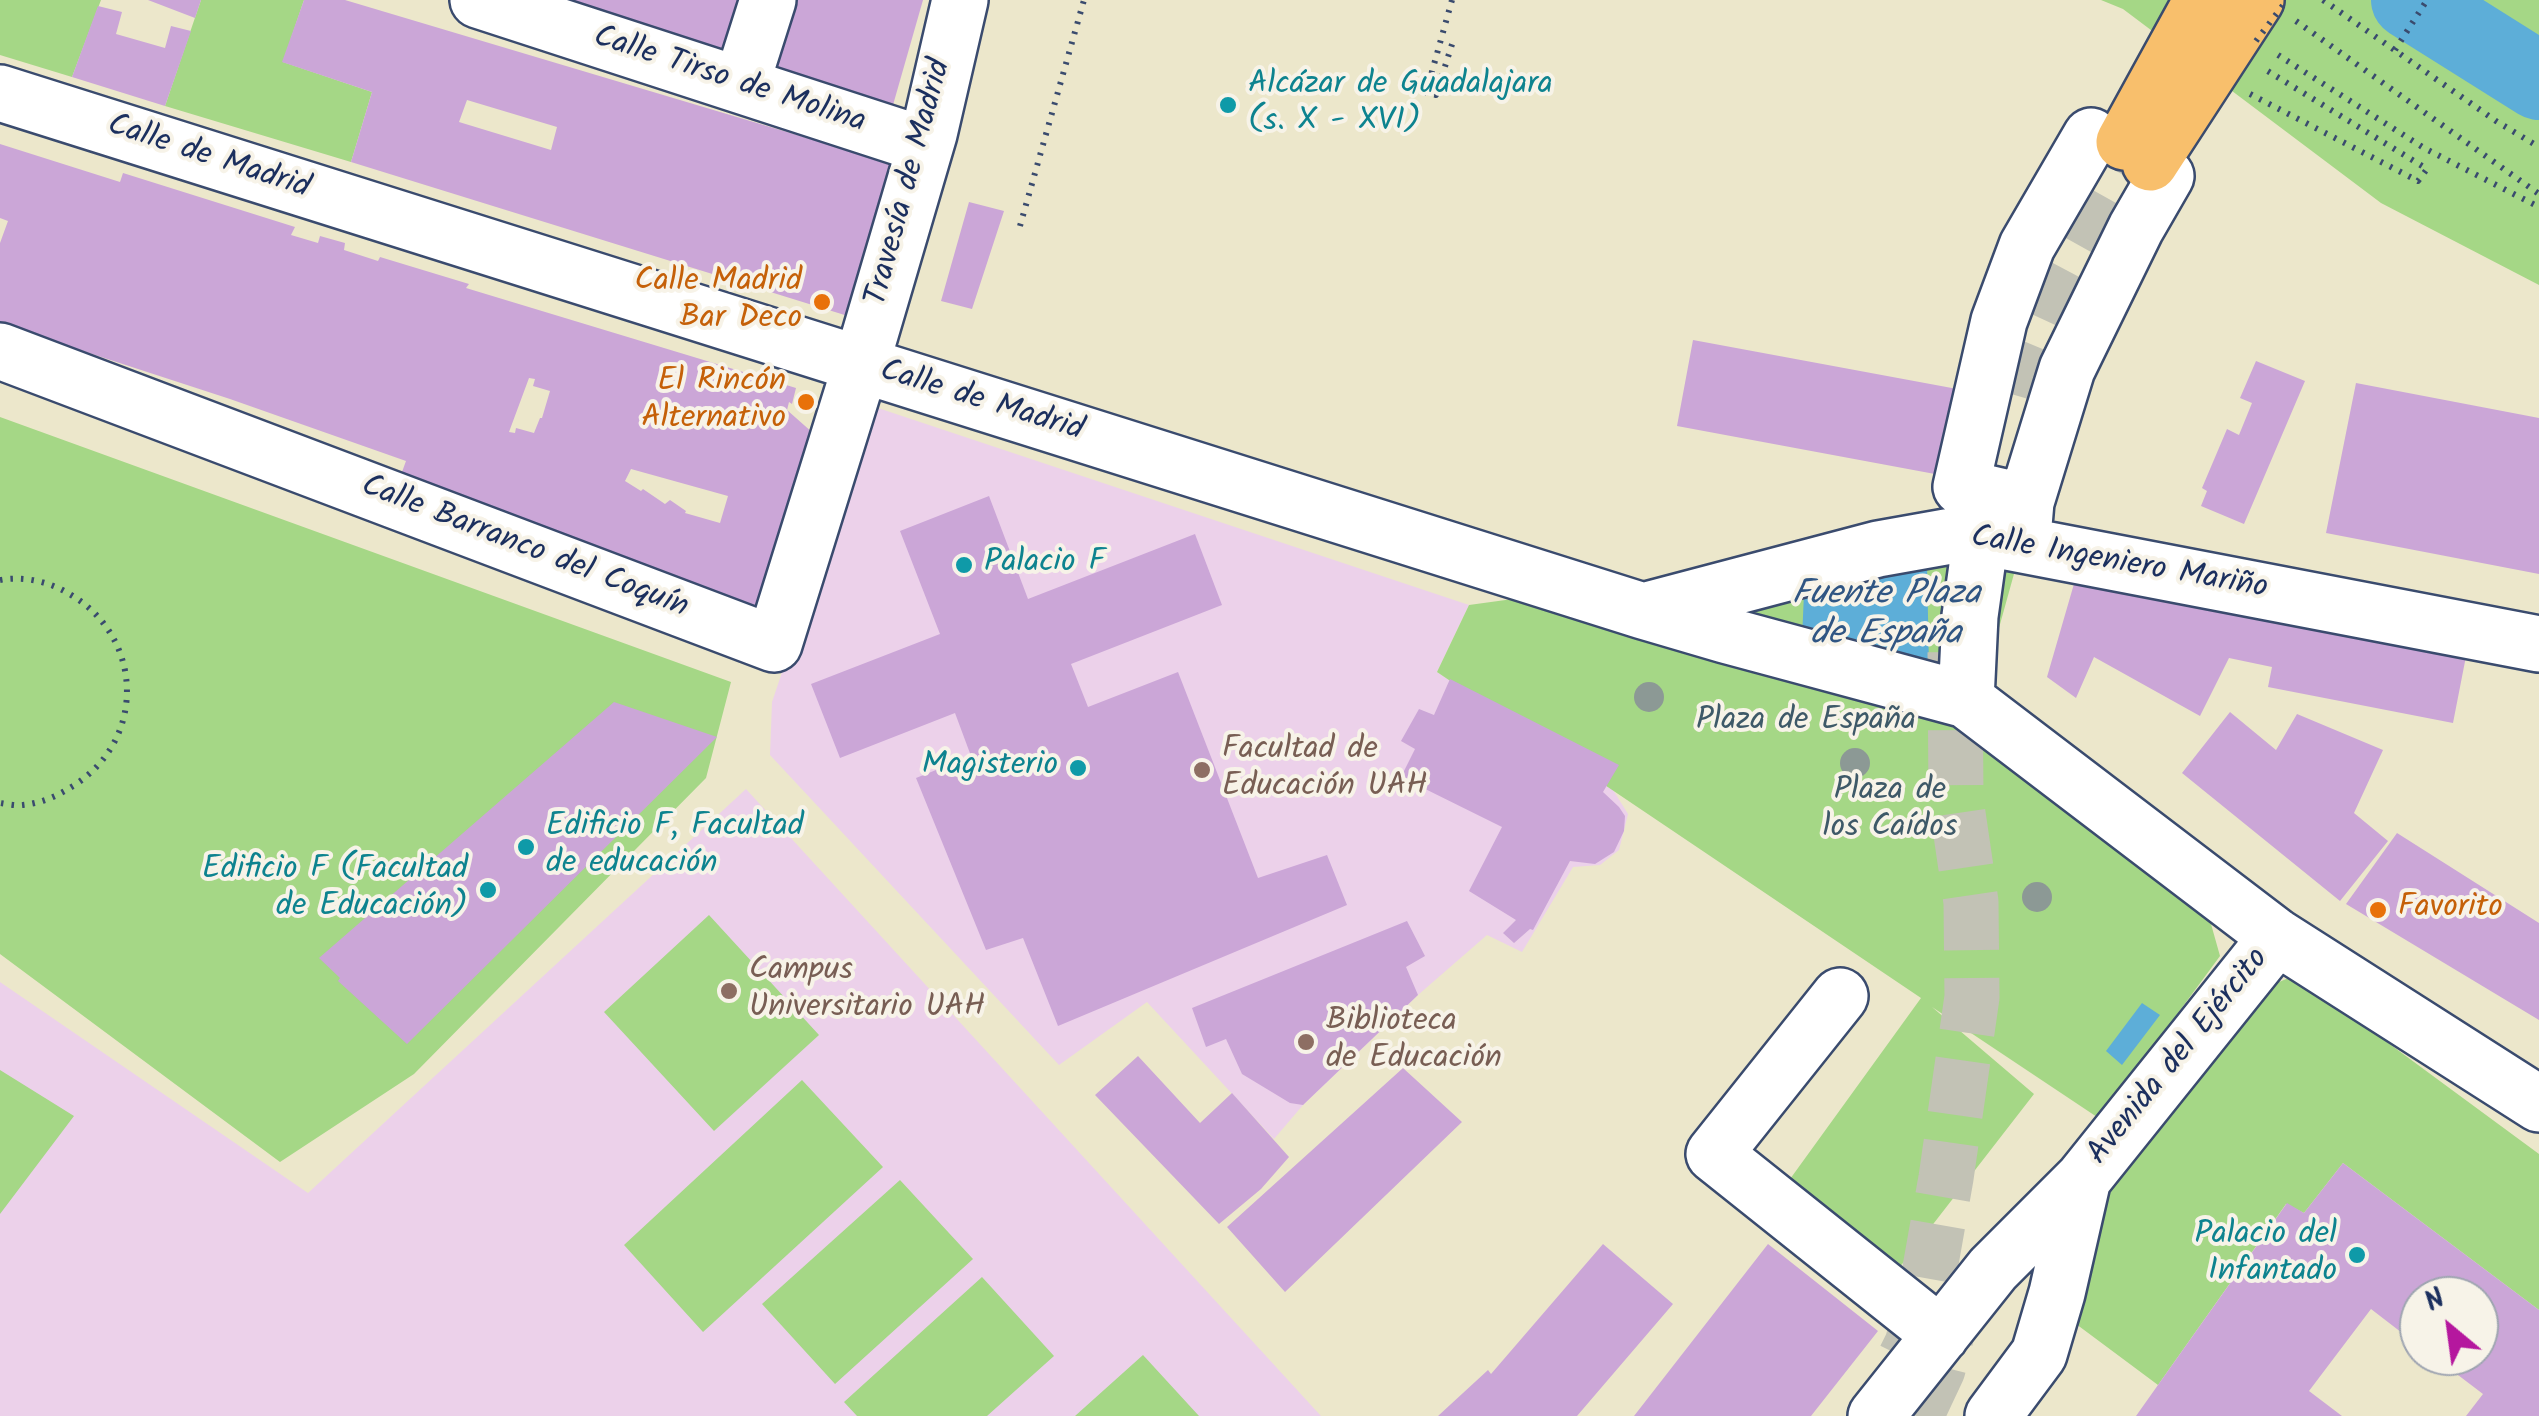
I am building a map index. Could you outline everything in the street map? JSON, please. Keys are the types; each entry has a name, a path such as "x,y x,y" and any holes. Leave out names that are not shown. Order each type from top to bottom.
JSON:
{"main road":[{"path":"2132,156 2245,24"}],"street":[{"name":"Calle Tirso de Molina","path":"478,0 741,86 926,139"},
{"path":"741,86 768,0"},
{"name":"Travesía de Madrid","path":"861,365 926,139 960,0"},
{"name":"Calle de Madrid","path":"0,93 1643,611 1955,696"},
{"path":"1995,530 1961,487 1999,321 2027,246 2132,156"},
{"path":"2132,156 2136,228 1995,530 1970,616 1955,696 2277,936 2539,1104"},
{"name":"Calle Barranco del Coquín","path":"0,352 774,644 861,365"},
{"name":"Calle Ingeniero Mariño","path":"1643,611 1878,549 1995,530 2539,644"},
{"name":"Avenida del Ejército","path":"1876,1416 1993,1269 2082,1179 2277,936"},
{"path":"1840,996 1714,1154 1956,1316 1993,1291 2018,1294 2035,1307 2044,1336"},
{"name":"Avenida del Ejército","path":"1993,1416 2039,1354 2082,1179"}],"path":[{"path":"1020,226 1084,0"},
{"path":"1452,0 1426,93 1436,95 1454,38"},
{"path":"2245,24 2287,0"},
{"path":"2323,0 2539,147"},
{"path":"2394,50 2427,0"},
{"path":"2245,24 2427,169 2418,180 2247,92"},
{"path":"2245,24 2424,148 2539,208"},
{"path":"2245,24 2539,194"},
{"path":"0,580 13,577 51,584 86,602 112,632 126,668 127,708 114,745 90,776 57,796 22,805 0,803"}],"shaded area":[{"name":"Facultad de Educación UAH","path":"872,406 1469,605 1437,672 1610,785 1628,814 1619,850 1600,865 1573,867 1522,952 1487,935 1303,1105 1274,1139 1147,1002 1059,1065 770,755 772,702"},
{"name":"Campus Universitario UAH","path":"746,789 1321,1416 0,1416 0,982 308,1193"}],"green space":[{"path":"0,0 101,0 72,77 0,55"},
{"path":"201,0 304,0 283,62 372,92 351,162 165,106"},
{"path":"2101,0 2539,0 2539,285 2381,203 2123,9"},
{"path":"0,417 731,682 706,778 414,1074 280,1162 0,954"},
{"name":"Plaza de España","path":"2022,545 1969,736 2204,899 2220,956 2100,1119 1932,1007 2034,1094 1896,1272 1785,1186 1921,998 1437,672 1469,605 1878,549"},
{"path":"709,915 819,1035 714,1131 604,1012"},
{"path":"2291,977 2342,1009 2539,1154 2539,1310 2499,1280 2499,1276 2494,1276 2343,1163 2304,1213 2286,1204 2158,1385 2068,1318 2087,1223 2262,989"},
{"path":"0,1070 74,1116 0,1214"},
{"path":"802,1080 883,1167 703,1332 624,1245"},
{"path":"900,1180 973,1259 835,1384 762,1304"},
{"path":"982,1277 1054,1356 987,1416 857,1416 844,1402"},
{"path":"1143,1355 1199,1416 1075,1416"}],"water":[{"name":"Fuente Plaza de España","path":"1927,564 1929,668 1802,639 1804,593"},
{"path":"2142,1003 2160,1015 2122,1065 2106,1051"}],"building":[{"path":"148,0 201,0 195,18"},
{"path":"304,0 345,0 890,165 864,321 351,162 372,92 282,62","holes":["467,100 557,127 551,150 459,122"]},
{"path":"542,0 738,0 720,59"},
{"path":"790,0 923,0 891,112 766,74"},
{"path":"98,6 122,12 116,34 165,48 171,26 191,31 165,106 72,77"},
{"path":"0,144 120,182 123,173 295,227 291,235 318,243 320,236 345,243 344,250 378,261 380,257 469,284 466,288 796,388 787,410 813,433 761,608 402,472 406,461 0,324 0,243 8,221 0,218","holes":["529,378 535,379 533,386 550,391 542,418 534,433 516,428 515,433 509,432","631,469 728,496 720,523 685,513 670,500 665,504 641,491 625,481"]},
{"path":"969,202 1004,211 972,309 941,301"},
{"path":"1693,340 1968,391 1951,477 1677,426"},
{"path":"2256,361 2305,381 2244,524 2201,506 2207,491 2202,488 2227,429 2239,435 2252,403 2240,398"},
{"path":"2356,383 2539,418 2539,574 2326,533"},
{"name":"Magisterio","path":"989,496 1028,599 1195,534 1222,605 1071,664 1088,707 1178,672 1258,878 1327,855 1347,905 1058,1026 1023,938 986,950 916,778 971,756 955,713 840,758 811,684 940,634 900,531"},
{"path":"2078,570 2468,646 2453,723 2268,687 2272,667 2229,658 2200,716 2094,657 2076,698 2047,677"},
{"path":"1450,679 1619,765 1603,792 1625,816 1624,831 1614,852 1595,864 1570,861 1533,930 1514,943 1503,933 1516,920 1469,891 1502,827 1401,777 1415,749 1401,741 1419,709 1434,715"},
{"name":"Edificio F (Facultad de Educación)","path":"614,702 717,737 407,1044 338,981 340,978 319,958"},
{"path":"2230,712 2276,750 2297,714 2383,750 2354,813 2388,841 2340,901 2182,773"},
{"path":"2397,833 2539,923 2539,1020 2346,904"},
{"path":"1407,921 1425,956 1406,967 1418,995 1303,1105 1290,1103 1242,1074 1226,1039 1206,1047 1192,1008"},
{"path":"1138,1056 1200,1123 1232,1093 1289,1157 1261,1189 1219,1224 1095,1095"},
{"path":"1403,1068 1462,1122 1285,1292 1227,1227"},
{"name":"Palacio del Infantado","path":"2343,1163 2494,1276 2399,1276 2399,1331 2371,1309 2309,1391 2342,1416 2136,1416 2287,1203 2304,1213"},
{"path":"1603,1244 1673,1304 1577,1416 1438,1416 1488,1370 1491,1374"},
{"path":"1768,1244 1878,1331 1811,1416 1634,1416"},
{"name":"Palacio del Infantado","path":"2499,1280 2539,1310 2539,1416 2466,1416 2483,1394 2459,1376 2499,1376"}],"waterway":[{"path":"2410,0 2539,81"}],"tunnel":[{"path":"2001,391 2038,298 2120,148"},
{"path":"1905,1358 1926,1291 1972,997 1971,902 1956,800 1955,652"},
{"path":"1916,1416 1938,1369 1948,1330"}],"place":[{"name":"Alcázar de Guadalajara (s. X - XVI)","path":"1228,105"},
{"name":"Calle Madrid Bar Deco","path":"822,302"},
{"name":"El Rincón Alternativo","path":"806,402"},
{"name":"Palacio F","path":"964,565"},
{"name":"Magisterio","path":"1078,768"},
{"name":"Facultad de Educación UAH","path":"1202,770"},
{"name":"Edificio F, Facultad de educación","path":"526,847"},
{"name":"Edificio F (Facultad de Educación)","path":"488,890"},
{"name":"Favorito","path":"2378,910"},
{"name":"Campus Universitario UAH","path":"729,991"},
{"name":"Biblioteca de Educación","path":"1306,1042"},
{"name":"Palacio del Infantado","path":"2357,1255"}],"park label":[{"name":"Plaza de los Caídos","path":"1890,812"}]}
